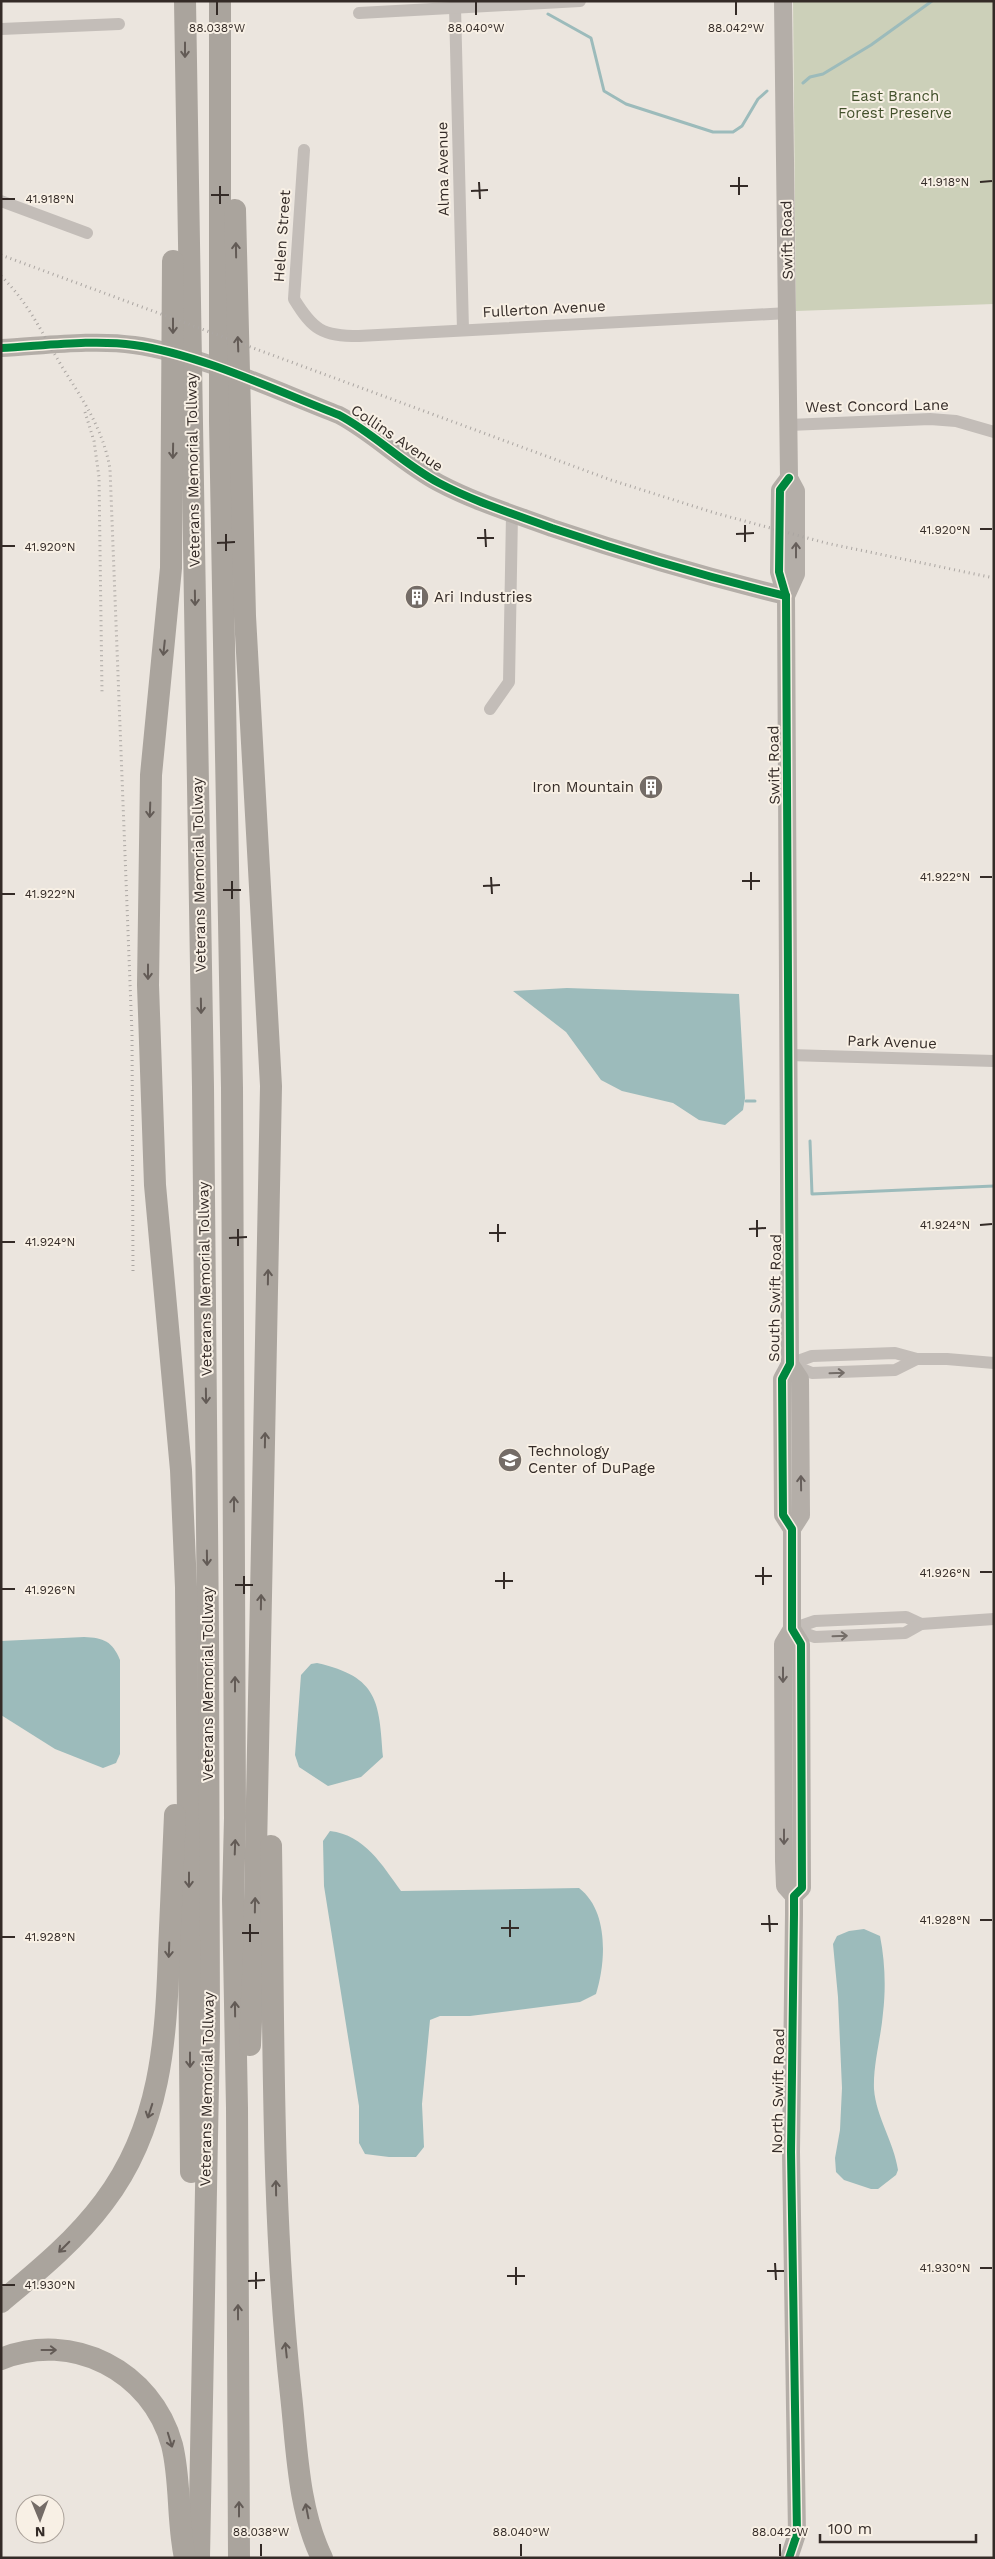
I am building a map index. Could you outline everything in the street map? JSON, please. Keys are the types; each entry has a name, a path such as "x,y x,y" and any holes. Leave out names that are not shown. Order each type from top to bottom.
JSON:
{"highway":[{"name":"Veterans Memorial Tollway","path":"185,1 186,121 181,280 202,1057 208,1635 209,2032 198,2499 199,2558"},
{"name":"Veterans Memorial Tollway","path":"220,1 221,142 228,296 230,424 235,1799 233,1899 239,2558"},
{"path":"183,406 171,568 151,775 148,985 155,1185 180,1460 186,1587 191,2166 198,2499"},
{"path":"230,424 245,616 272,1086 254,1952 238,2285"},
{"path":"1,2302 59,2252 105,2201 138,2142 156,2090 162,2059 167,2006 186,1587"},
{"path":"261,1633 271,1824 278,2236 285,2335 299,2468 310,2524 322,2558"},
{"path":"1,2359 36,2350 75,2352 110,2365 142,2390 164,2421 172,2446 186,2558"}],"street":[{"path":"359,13 580,1"},
{"name":"Swift Road","path":"783,1 789,478 796,491 796,574 786,596 789,1055"},
{"name":"Alma Avenue","path":"455,7 463,330"},
{"path":"1,29 119,24"},
{"name":"Helen Street","path":"304,150 294,299 307,320"},
{"path":"1,201 87,232"},
{"name":"Fullerton Avenue","path":"307,320 323,331 345,336 788,313"},
{"name":"Collins Avenue","path":"1,348 132,344 156,348 207,364 339,415 354,423 438,483 512,514 680,569 786,596"},
{"name":"West Concord Lane","path":"789,425 930,419 956,421 994,432"},
{"path":"490,709 509,682 512,514"},
{"name":"Park Avenue","path":"789,1055 994,1061"},
{"name":"South Swift Road","path":"789,1055 790,1364 800,1379 801,1515 792,1529 792,1629"},
{"path":"790,1364 812,1356 895,1353 917,1359 947,1359 994,1363"},
{"path":"790,1364 812,1374 895,1370 917,1359"},
{"path":"792,1629 815,1637 905,1633 921,1624 994,1619"},
{"name":"North Swift Road","path":"792,1629 783,1644 784,1861 785,1886 794,1896 791,2152 797,2534 804,2558"},
{"name":"North Swift Road","path":"789,2558 797,2534"}],"green space":[{"name":"East Branch Forest Preserve","path":"793,1 994,1 994,304 796,311"}],"water":[{"path":"567,988 739,994 745,1098 743,1110 725,1125 699,1120 673,1103 622,1091 601,1080 566,1032 513,991"},
{"path":"97,1638 106,1642 114,1649 120,1660 120,1754 116,1763 103,1768 55,1749 1,1715 1,1641"},
{"path":"317,1663 353,1676 364,1684 372,1695 377,1707 382,1738 383,1757 361,1777 328,1786 299,1767 295,1755 301,1675 311,1664"},
{"path":"330,1831 353,1838 363,1845 372,1853 401,1891 579,1888 589,1898 596,1910 600,1923 603,1952 596,1994 580,2002 470,2016 440,2016 430,2020 422,2104 424,2147 416,2157 389,2157 365,2154 359,2143 359,2106 324,1886 323,1841"},
{"path":"864,1929 880,1936 882,1945 884,1994 874,2089 878,2110 893,2149 898,2170 896,2175 878,2189 871,2189 844,2180 836,2172 835,2158 840,2130 842,2088 838,1997 833,1944 837,1936 849,1931"}],"waterway":[{"path":"803,83 810,77 823,74 871,45 932,1"},
{"path":"548,14 591,38 604,91 626,104 713,132 733,132 742,126 758,99 767,91"},
{"path":"746,1101 755,1101"},
{"path":"810,1141 812,1194 994,1186"}],"railway":[{"path":"1,255 611,480 715,513 826,543 994,578"},
{"path":"1,276 27,307 84,402 97,427 107,454 110,469 132,1034 133,1271"},
{"path":"85,412 94,441 99,477 102,692"}],"cycle path":[{"path":"1,348 118,343 185,356 238,374 339,415 439,483 481,502 552,528 639,556 786,596"},
{"path":"789,478 780,490 779,572 786,596 790,1364 782,1379 783,1515 792,1529 792,1629 801,1644 802,1888 794,1896 791,2152 797,2534 789,2558"}],"place":[{"name":"Ari Industries","path":"417,597"},
{"name":"Iron Mountain","path":"651,787"},
{"name":"Technology Center of DuPage","path":"510,1460"}]}
